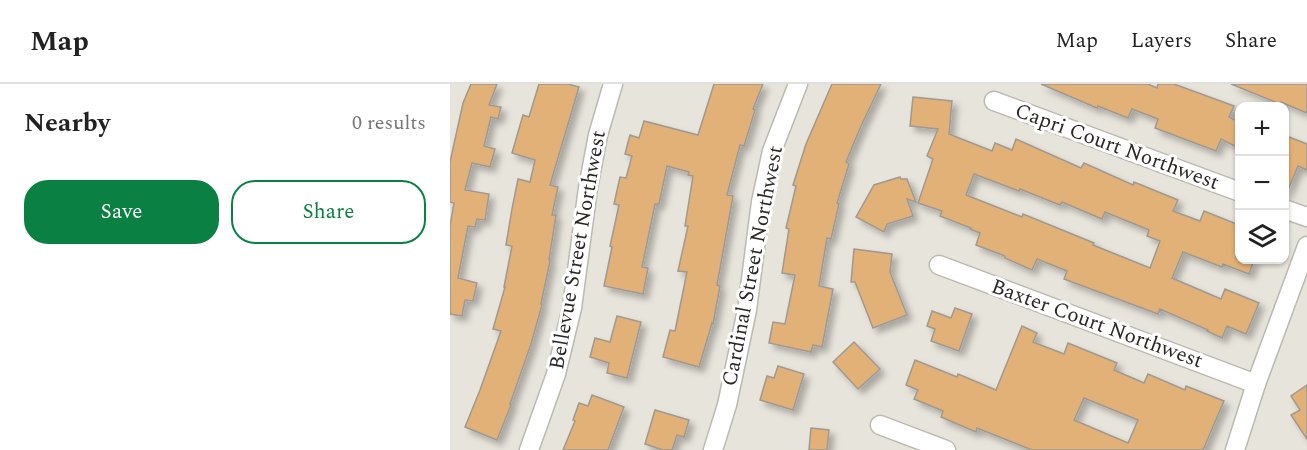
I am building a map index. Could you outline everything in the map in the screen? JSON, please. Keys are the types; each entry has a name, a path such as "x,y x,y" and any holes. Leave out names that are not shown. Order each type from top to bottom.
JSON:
{"street":[{"name":"Bellevue Street Northwest","path":"530,450 556,374 572,308 588,188 598,135 613,84"},
{"name":"Cardinal Street Northwest","path":"713,450 727,405 747,310 761,202 772,151 798,84"},
{"name":"Capri Court Northwest","path":"994,101 1235,191"},
{"path":"1287,210 1307,217"},
{"path":"1235,450 1256,384 1303,268 1307,246"},
{"name":"Baxter Court Northwest","path":"939,266 1256,384"},
{"path":"880,425 946,450"}],"building":[{"path":"471,84 497,84 489,105 501,107 498,119 491,117 484,146 495,149 490,167 472,163 465,190 489,194 485,220 477,219 475,227 468,226 458,278 477,283 473,301 465,300 462,316 450,314 450,226 454,203 450,202 450,162 463,103"},
{"path":"539,84 568,84 579,87 550,185 558,187 552,215 556,215 542,305 511,405 497,440 465,427 501,331 493,329 505,287 512,246 506,245 512,209 518,179 530,182 535,160 512,153 523,115 529,117"},
{"path":"714,84 763,84 753,109 755,110 744,146 740,145 727,195 733,196 717,285 720,286 713,324 699,367 663,357 670,330 675,331 687,272 678,271 688,226 685,226 693,176 688,175 689,172 667,166 659,204 655,204 642,267 648,268 643,294 604,286 619,205 614,204 620,177 626,178 632,156 625,154 630,135 639,138 644,121 698,135"},
{"path":"832,84 881,84 846,162 849,164 837,203 839,204 831,239 827,238 819,286 833,289 822,347 813,345 811,352 769,343 773,322 785,324 795,275 782,273 789,229 786,228 796,186 793,185 806,144"},
{"path":"1041,84 1148,84 1157,88 1158,84 1174,84 1234,106 1229,117 1235,120 1235,146 1221,139 1216,151 1155,128 1158,119 1132,109 1128,118 1098,106 1097,108"},
{"path":"1231,84 1307,84 1307,113 1289,105 1289,102 1275,102"},
{"path":"913,97 952,101 949,134 992,151 995,143 1012,150 1016,139 1081,168 1084,163 1133,185 1134,182 1178,200 1173,211 1200,221 1204,211 1235,223 1235,264 1253,264 1249,274 1223,264 1222,267 1183,252 1172,278 1221,299 1225,289 1259,303 1246,334 1227,326 1222,338 1160,309 1158,314 1064,279 1067,271 1037,259 1032,270 976,245 980,233 940,216 942,211 918,203 933,159 927,156 938,129 910,126","holes":["974,174 1019,191 1020,189 1060,205 1062,202 1102,219 1105,212 1149,230 1147,236 1160,241 1150,268 1023,214 1022,217 966,195"]},
{"path":"1289,137 1307,144 1307,170 1298,166 1289,187"},
{"path":"900,177 907,179 916,202 907,199 913,216 887,224 884,232 856,217 874,185"},
{"path":"854,249 892,254 890,272 907,315 873,328 855,282 851,282"},
{"path":"955,308 972,314 959,351 931,341 935,329 927,326 932,311 951,318"},
{"path":"617,316 641,322 627,378 607,373 609,363 590,357 595,338 610,342"},
{"path":"1022,326 1037,333 1033,342 1064,354 1068,343 1117,363 1114,370 1144,383 1148,374 1185,390 1186,386 1224,401 1203,450 1032,450 977,428 976,432 941,417 943,411 914,399 918,390 906,385 915,360 957,377 958,374 996,390","holes":["1084,398 1138,420 1128,443 1074,420"]},
{"path":"854,342 880,369 858,389 833,362"},
{"path":"778,366 804,374 793,410 760,400 767,376 774,378"},
{"path":"1307,385 1307,439 1291,415 1300,410 1291,396"},
{"path":"592,395 624,407 608,450 563,450 575,421 573,420 579,403 588,406"},
{"path":"655,410 689,420 684,437 677,435 672,450 663,450 645,444"},
{"path":"811,428 829,430 827,450 809,450"}]}
